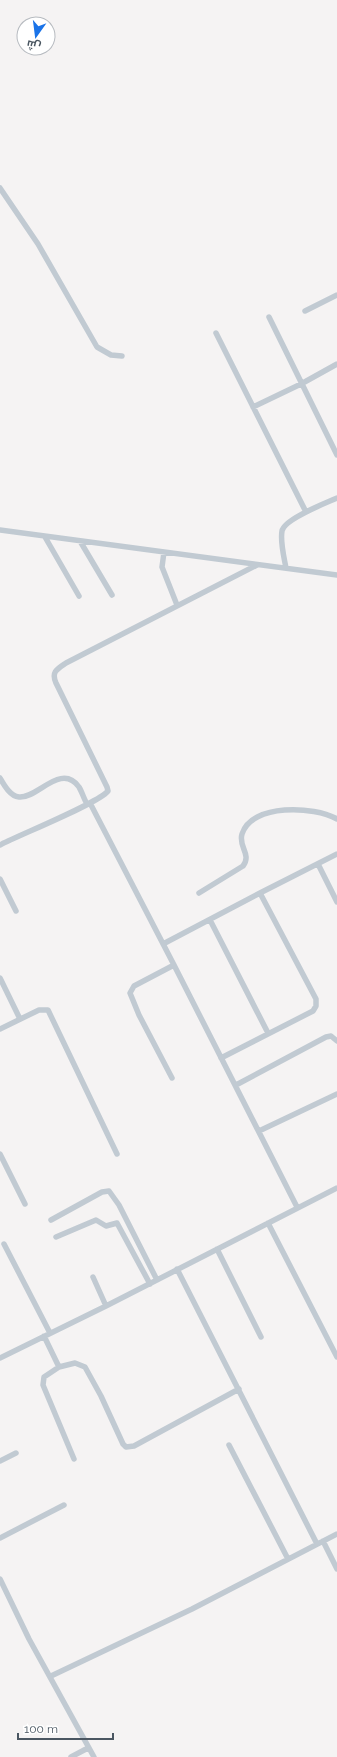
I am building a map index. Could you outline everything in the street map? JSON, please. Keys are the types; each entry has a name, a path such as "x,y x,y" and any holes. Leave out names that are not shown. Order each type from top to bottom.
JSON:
{"street":[{"path":"0,188 38,244 97,347 111,355 122,356"},
{"path":"305,311 337,295"},
{"path":"269,317 337,455"},
{"path":"216,332 306,512"},
{"path":"253,407 301,384 337,364"},
{"path":"286,568 282,528 306,512 337,498"},
{"path":"0,530 337,575"},
{"path":"44,537 79,596"},
{"path":"80,541 112,595"},
{"path":"164,552 162,567 177,605"},
{"path":"0,845 88,804 105,794 108,789 56,683 54,675 55,671 177,605 256,565"},
{"path":"0,778 10,792 20,797 27,796 58,779 71,780 79,787 174,965 297,1207"},
{"path":"199,893 245,863 247,855 242,843 242,834 252,822 259,817 269,813 289,809 320,812 337,819"},
{"path":"163,944 337,854"},
{"path":"318,864 337,902"},
{"path":"0,879 16,911"},
{"path":"221,1058 313,1011 316,1006 316,999 260,893"},
{"path":"210,920 268,1033"},
{"path":"172,1078 138,1015 130,993 134,986 174,965"},
{"path":"0,978 20,1019"},
{"path":"0,1029 39,1010 48,1010 117,1154"},
{"path":"236,1085 326,1036 331,1036 337,1041"},
{"path":"259,1131 337,1094"},
{"path":"0,1154 25,1204"},
{"path":"1,1357 150,1284 297,1207 337,1188"},
{"path":"51,1220 106,1190 109,1191 119,1205 157,1280"},
{"path":"56,1237 96,1220 106,1226 117,1223 150,1284"},
{"path":"268,1223 337,1357"},
{"path":"4,1244 50,1333"},
{"path":"217,1249 261,1337"},
{"path":"177,1269 317,1544"},
{"path":"93,1277 106,1306"},
{"path":"44,1336 59,1367"},
{"path":"74,1459 43,1385 46,1374 59,1367 76,1363 85,1366 101,1396 123,1444 126,1447 134,1446 239,1389"},
{"path":"229,1445 288,1559"},
{"path":"0,1461 16,1453"},
{"path":"0,1538 64,1505"},
{"path":"51,1676 184,1612 337,1534"},
{"path":"323,1541 337,1569"},
{"path":"0,1579 30,1639 94,1757"},
{"path":"71,1757 88,1748"}]}
